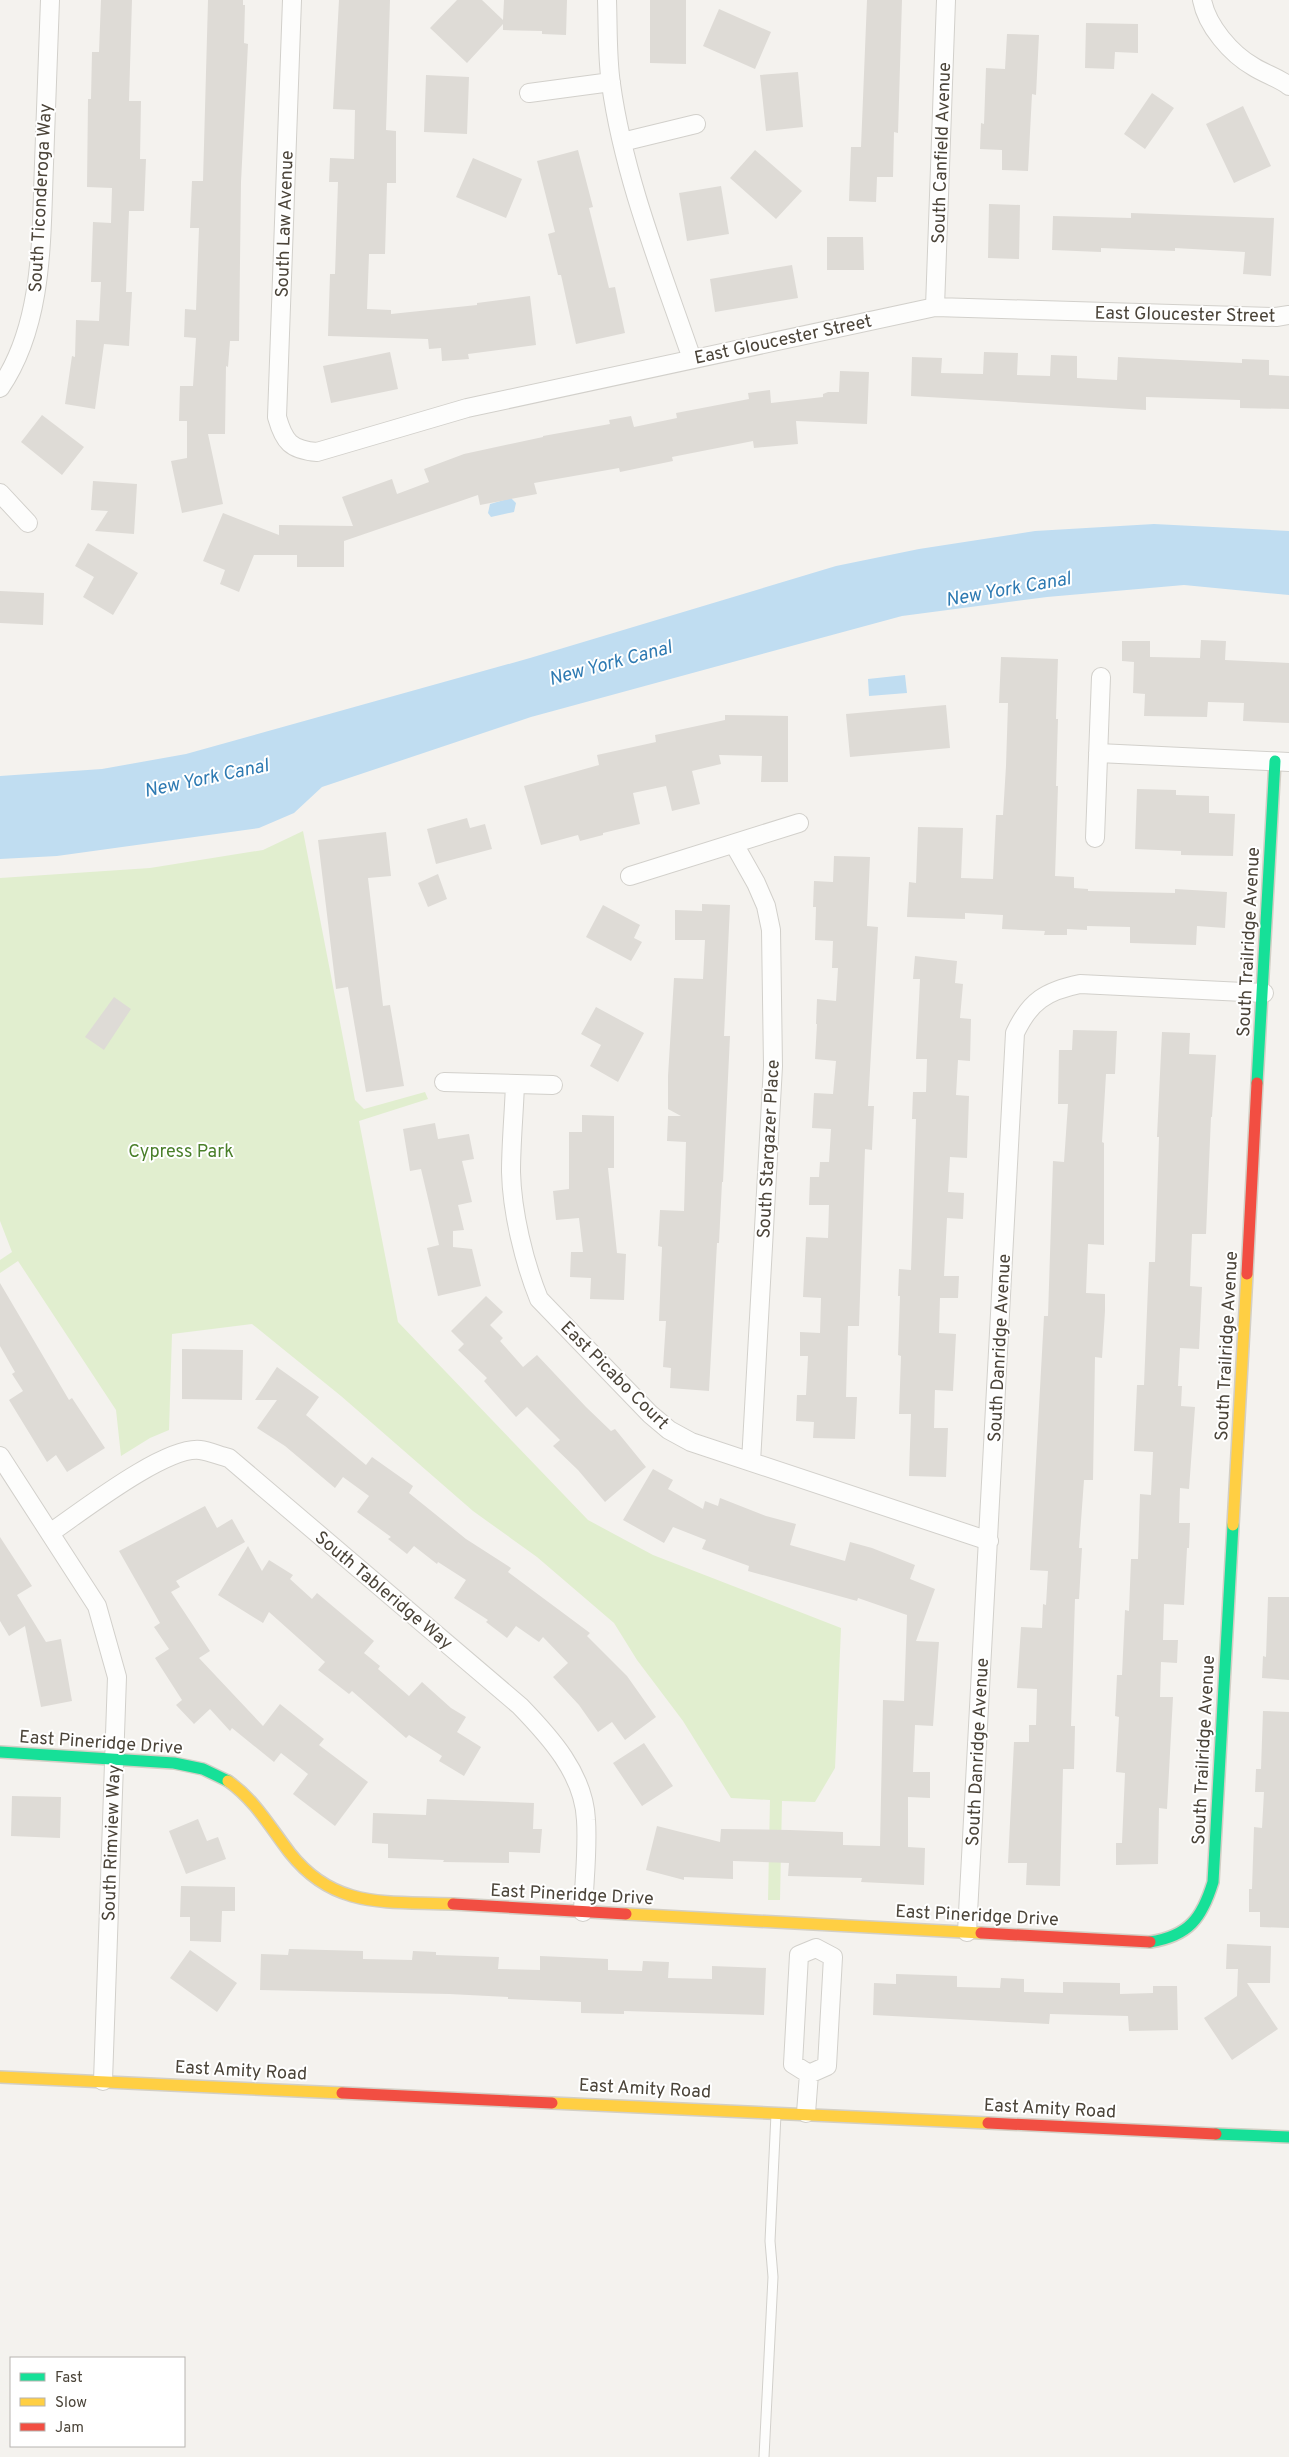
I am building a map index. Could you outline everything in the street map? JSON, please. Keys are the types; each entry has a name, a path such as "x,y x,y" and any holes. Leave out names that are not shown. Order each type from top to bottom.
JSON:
{"street":[{"name":"South Ticonderoga Way","path":"0,388 7,377 32,316 40,264 50,0"},
{"name":"South Law Avenue","path":"289,444 281,432 277,417 292,0"},
{"path":"607,0 611,82 622,142 643,214 692,359"},
{"name":"South Canfield Avenue","path":"936,307 946,0"},
{"path":"1202,0 1204,8 1218,35 1252,66 1289,86"},
{"path":"529,93 611,82"},
{"path":"622,142 696,124"},
{"name":"East Gloucester Street","path":"289,444 302,451 317,452 467,408 936,307 1276,317 1289,315"},
{"path":"0,493 28,523"},
{"path":"1095,838 1101,677"},
{"path":"1098,753 1282,762"},
{"name":"South Trailridge Avenue","path":"1192,1926 1207,1906 1213,1882 1264,992 1282,762"},
{"path":"630,876 799,823"},
{"name":"South Stargazer Place","path":"734,844 756,883 766,906 771,930 773,1066 751,1462"},
{"name":"South Danridge Avenue","path":"967,1932 1015,1033 1023,1015 1035,1003 1056,989 1080,984 1264,992"},
{"path":"444,1082 553,1085"},
{"name":"East Picabo Court","path":"515,1084 511,1172 513,1197 529,1275 539,1299 650,1414 669,1430 691,1442 989,1541"},
{"name":"South Tableridge Way","path":"50,1533 148,1467 170,1456 199,1450 229,1458 520,1706 546,1733 566,1762 580,1788 586,1818 583,1912"},
{"name":"South Rimview Way","path":"0,1456 98,1606 117,1677 103,2081"},
{"name":"East Pineridge Drive","path":"0,1752 114,1758 174,1763 200,1768 229,1781 252,1801 296,1859 313,1877 334,1890 357,1899 1151,1942 1170,1938 1192,1926"},
{"path":"816,1948 817,1924"},
{"path":"809,2074 827,2066 833,1957 816,1948"},
{"path":"809,2074 793,2064 799,1955 816,1948"},
{"path":"806,2113 809,2074"},
{"name":"East Amity Road","path":"0,2077 806,2113 1289,2137"}],"lane":[{"path":"764,2457 773,2277 770,2241 776,2112"}],"green space":[{"name":"Cypress Park","path":"303,831 355,1100 364,1109 425,1092 428,1099 359,1121 398,1322 588,1520 653,1555 841,1628 835,1768 815,1802 782,1801 780,1900 768,1900 770,1800 731,1798 683,1721 637,1660 614,1623 537,1557 473,1511 341,1396 252,1324 172,1334 169,1430 150,1438 121,1456 116,1410 18,1261 0,1273 0,1260 12,1252 0,1221 0,878 150,868 263,850"}],"water":[{"path":"511,498 516,503 514,512 491,517 488,513 490,504"},
{"name":"New York Canal","path":"1154,524 1289,531 1289,595 1184,585 1047,597 902,616 531,717 322,787 294,813 259,828 57,856 0,859 0,776 102,769 186,754 530,658 836,566 919,549 1035,531"},
{"path":"905,675 907,693 869,696 868,679"}],"building":[{"path":"101,0 132,0 129,101 141,101 140,159 146,159 144,211 129,211 126,292 132,292 129,346 104,344 95,409 65,404 72,356 75,357 76,320 99,321 101,282 91,282 93,222 111,223 112,188 87,187 88,99 91,99 92,52 99,52"},
{"path":"208,0 243,0 243,5 245,5 244,43 248,44 241,182 239,341 230,341 228,367 226,366 225,434 208,434 223,504 182,513 171,461 187,458 187,421 179,421 180,386 193,386 196,338 184,337 185,309 196,310 199,228 190,228 192,181 203,181"},
{"path":"339,0 390,0 386,130 396,131 396,183 387,183 385,254 369,254 367,309 391,310 391,314 477,305 477,303 530,296 536,345 468,354 469,359 442,361 441,348 429,349 428,339 328,336 330,274 335,274 338,182 329,182 330,158 354,159 355,110 333,109"},
{"path":"457,0 482,0 503,20 504,0 567,0 566,35 542,34 542,31 503,30 503,24 467,63 430,28"},
{"path":"650,0 686,0 686,64 650,63"},
{"path":"867,0 902,0 898,133 894,132 893,177 877,177 876,202 849,201 851,147 861,147"},
{"path":"719,9 771,32 755,69 703,46"},
{"path":"1086,23 1138,24 1138,53 1115,52 1114,69 1085,68"},
{"path":"1007,34 1039,35 1036,95 1032,94 1028,171 1002,170 1002,150 980,149 981,123 984,124 986,68 1005,69"},
{"path":"798,72 803,127 766,131 760,75"},
{"path":"426,75 469,77 467,134 424,132"},
{"path":"1152,93 1174,108 1145,149 1124,134"},
{"path":"1243,106 1271,166 1234,183 1206,124"},
{"path":"578,150 593,207 589,208 609,288 615,287 625,333 576,344 561,275 558,275 548,234 555,232 537,161"},
{"path":"755,150 802,191 776,219 730,178"},
{"path":"473,158 522,179 506,218 456,197"},
{"path":"721,186 729,234 687,241 679,193"},
{"path":"989,204 1020,205 1019,259 988,258"},
{"path":"1131,213 1274,218 1271,276 1243,274 1245,252 1175,248 1175,251 1101,248 1101,252 1052,250 1053,216 1131,218"},
{"path":"827,237 863,237 864,270 827,270"},
{"path":"792,265 798,298 715,312 710,279"},
{"path":"390,352 398,389 331,403 323,366"},
{"path":"984,352 1018,353 1017,375 1050,376 1051,355 1077,356 1077,378 1117,380 1118,357 1242,363 1242,359 1269,360 1269,375 1289,376 1289,409 1240,408 1240,400 1146,397 1146,410 911,396 912,357 942,358 941,373 983,374"},
{"path":"840,371 869,372 867,424 796,421 798,444 754,448 753,441 672,457 673,461 620,472 619,468 534,483 537,494 480,505 478,495 344,541 344,567 297,567 297,555 254,555 239,592 220,584 225,570 203,561 223,513 279,535 279,525 353,526 342,497 392,479 397,494 429,482 424,469 464,454 543,436 610,424 609,420 631,416 634,427 677,418 676,413 749,399 748,393 770,390 771,403 823,397 823,394 828,392 839,392"},
{"path":"42,415 84,447 62,475 21,442"},
{"path":"93,481 137,484 134,534 95,531 108,511 91,510"},
{"path":"88,543 138,573 113,615 83,597 94,577 75,566"},
{"path":"0,591 44,593 43,625 0,623"},
{"path":"1201,640 1226,641 1225,660 1289,663 1289,723 1243,721 1244,703 1208,702 1207,717 1144,716 1145,694 1133,693 1134,662 1122,661 1122,641 1150,641 1150,657 1200,658"},
{"path":"1001,657 1058,659 1056,786 1058,786 1055,876 1074,877 1074,888 1088,889 1088,891 1175,893 1175,889 1227,892 1225,928 1197,926 1196,945 1130,943 1130,927 1087,926 1087,930 1067,929 1067,935 1044,935 1045,931 1002,929 1003,915 965,913 965,919 907,917 909,882 916,883 918,827 963,828 961,878 993,879 996,815 1003,815 1006,766 1008,703 999,703"},
{"path":"946,705 950,748 850,757 846,714"},
{"path":"725,715 788,716 788,782 761,782 762,756 719,755 721,764 692,771 700,804 672,811 666,786 633,793 640,824 580,841 578,835 541,845 524,786 599,765 597,755 656,742 655,735 725,720"},
{"path":"1137,789 1176,790 1176,795 1209,796 1209,813 1235,814 1233,856 1181,855 1181,851 1135,849"},
{"path":"467,818 470,828 485,824 492,849 436,864 427,829"},
{"path":"386,832 391,876 368,878 383,1006 390,1005 404,1086 366,1092 348,987 336,989 318,840"},
{"path":"834,856 870,857 867,926 878,927 868,1106 874,1106 872,1150 865,1149 859,1326 848,1326 846,1397 857,1397 855,1439 813,1438 814,1422 796,1421 797,1395 806,1395 808,1356 800,1356 800,1332 820,1333 821,1298 803,1297 806,1237 828,1238 829,1205 809,1205 810,1177 819,1177 820,1162 829,1162 831,1129 812,1128 814,1093 833,1094 836,1061 815,1059 817,999 836,1001 838,968 832,968 833,941 815,940 816,907 813,907 814,881 833,882"},
{"path":"438,874 447,899 428,907 418,883"},
{"path":"702,904 730,905 724,1036 730,1036 723,1182 719,1243 717,1243 709,1391 670,1388 671,1368 663,1367 666,1321 659,1321 662,1247 658,1246 660,1210 684,1211 686,1142 667,1141 668,1116 681,1116 668,1109 668,1076 674,978 703,979 705,940 675,940 675,910 702,911"},
{"path":"603,905 640,925 634,938 642,942 631,961 586,937"},
{"path":"915,956 957,961 955,983 963,984 960,1018 971,1019 970,1061 958,1060 956,1095 969,1096 967,1158 950,1157 948,1192 964,1193 963,1219 947,1218 944,1276 959,1276 958,1298 940,1298 939,1333 956,1334 953,1391 935,1390 934,1428 948,1428 946,1477 909,1476 911,1414 899,1414 901,1356 898,1355 899,1269 911,1270 916,1119 912,1119 913,1092 926,1092 927,1059 916,1059 920,979 913,979"},
{"path":"114,997 131,1009 104,1050 85,1037"},
{"path":"596,1007 644,1033 618,1082 590,1066 601,1045 581,1034"},
{"path":"1073,1030 1117,1031 1115,1074 1106,1074 1102,1142 1104,1143 1104,1245 1088,1244 1086,1293 1105,1294 1105,1311 1102,1358 1095,1357 1093,1480 1084,1480 1079,1548 1082,1548 1079,1599 1075,1599 1071,1726 1075,1726 1074,1769 1063,1769 1060,1886 1026,1885 1027,1863 1008,1863 1014,1742 1029,1742 1029,1725 1036,1725 1037,1689 1017,1688 1021,1627 1042,1628 1043,1604 1046,1605 1048,1571 1030,1570 1044,1316 1048,1316 1053,1161 1064,1162 1068,1104 1058,1104 1059,1050 1072,1050"},
{"path":"1162,1032 1190,1033 1189,1054 1216,1055 1211,1117 1206,1234 1192,1234 1190,1286 1202,1287 1199,1349 1180,1348 1178,1386 1182,1386 1181,1406 1195,1407 1189,1489 1180,1488 1179,1523 1190,1523 1189,1548 1187,1548 1184,1605 1164,1604 1163,1640 1178,1640 1177,1663 1161,1662 1160,1697 1173,1697 1167,1809 1159,1808 1158,1864 1116,1865 1116,1843 1122,1843 1125,1773 1116,1772 1119,1717 1115,1716 1117,1675 1122,1675 1125,1610 1129,1611 1131,1559 1138,1559 1140,1494 1151,1495 1153,1452 1134,1451 1137,1385 1144,1385 1149,1262 1155,1262 1159,1137 1157,1137"},
{"path":"582,1115 614,1116 614,1168 608,1168 617,1253 626,1254 624,1300 590,1299 591,1278 570,1277 571,1252 583,1252 579,1218 556,1220 553,1191 569,1189 569,1132 582,1132"},
{"path":"435,1123 438,1139 469,1134 474,1159 462,1161 472,1202 458,1205 464,1230 453,1231 453,1247 472,1249 481,1286 438,1296 427,1248 439,1245 421,1169 410,1171 403,1129"},
{"path":"0,1283 69,1400 72,1398 105,1448 67,1472 56,1455 47,1462 9,1400 23,1391 12,1374 15,1372 0,1346"},
{"path":"486,1296 503,1312 490,1325 503,1338 500,1341 523,1367 537,1355 611,1431 615,1429 646,1467 605,1502 578,1470 553,1446 560,1440 527,1407 516,1417 484,1381 487,1378 458,1350 464,1344 451,1331"},
{"path":"182,1349 243,1350 242,1400 182,1399"},
{"path":"277,1367 319,1397 306,1415 366,1465 372,1457 413,1486 409,1493 466,1539 511,1568 508,1572 590,1633 587,1636 627,1676 656,1717 625,1740 612,1722 598,1732 579,1705 553,1677 568,1663 543,1637 539,1642 516,1626 507,1638 486,1622 488,1620 454,1598 466,1580 438,1562 437,1564 414,1546 407,1554 388,1539 391,1537 357,1512 369,1496 343,1477 335,1488 285,1446 257,1428 277,1400 255,1400"},
{"path":"653,1469 673,1480 668,1489 703,1509 705,1501 718,1506 720,1498 766,1516 796,1524 790,1545 845,1561 850,1542 872,1548 915,1565 910,1579 935,1589 916,1641 939,1642 933,1726 915,1725 913,1772 930,1772 930,1798 908,1797 908,1847 925,1848 924,1885 861,1882 862,1878 788,1876 789,1863 733,1861 733,1879 684,1877 684,1880 646,1870 657,1826 720,1842 721,1829 843,1832 843,1845 880,1846 883,1700 904,1701 907,1615 858,1598 857,1601 748,1571 749,1566 702,1549 706,1540 673,1527 664,1543 623,1520"},
{"path":"205,1506 217,1528 232,1519 245,1542 176,1581 180,1587 171,1592 210,1651 199,1658 263,1726 280,1704 324,1739 319,1745 368,1782 335,1826 293,1794 308,1774 281,1753 274,1762 232,1728 230,1731 210,1709 194,1724 176,1705 182,1700 155,1658 169,1649 154,1627 160,1623 119,1551"},
{"path":"0,1537 32,1586 17,1595 46,1642 61,1639 72,1701 41,1707 25,1626 9,1636 0,1621"},
{"path":"248,1546 262,1571 269,1560 293,1575 290,1579 312,1599 317,1593 374,1641 364,1653 380,1666 378,1669 409,1696 422,1682 451,1708 466,1717 457,1732 481,1747 464,1776 439,1761 442,1756 409,1735 406,1738 352,1691 349,1694 318,1670 325,1662 269,1612 263,1623 218,1595"},
{"path":"1268,1597 1289,1597 1289,1680 1262,1678 1263,1656 1266,1657"},
{"path":"1263,1711 1289,1712 1289,1928 1260,1927 1260,1912 1249,1912 1249,1889 1252,1889 1254,1827 1262,1828 1264,1792 1255,1792 1256,1769 1261,1769"},
{"path":"644,1743 673,1786 642,1806 613,1763"},
{"path":"12,1796 61,1797 60,1838 11,1836"},
{"path":"427,1799 534,1803 533,1829 542,1829 540,1853 509,1852 509,1863 443,1862 444,1860 388,1858 388,1844 372,1843 373,1813 426,1815"},
{"path":"198,1819 207,1841 218,1837 226,1859 186,1874 169,1831"},
{"path":"181,1886 235,1887 235,1911 222,1911 221,1942 190,1941 190,1917 180,1917"},
{"path":"1227,1944 1271,1946 1270,1983 1247,1983 1278,2029 1232,2060 1204,2018 1237,1996 1238,1969 1226,1969"},
{"path":"289,1949 363,1951 363,1959 412,1960 413,1951 436,1952 436,1955 499,1957 498,1969 540,1970 540,1956 608,1959 608,1970 642,1971 643,1961 669,1962 668,1978 712,1979 712,1966 766,1968 764,2015 624,2011 624,2014 581,2013 581,2002 449,1994 260,1990 261,1954 288,1955"},
{"path":"190,1950 237,1983 217,2012 170,1978"},
{"path":"896,1974 957,1976 957,1987 1000,1988 1001,1978 1024,1979 1024,1992 1063,1993 1063,1982 1120,1983 1120,1994 1153,1993 1153,1986 1177,1986 1178,2030 1129,2031 1128,2016 1050,2014 1049,2024 873,2015 874,1983 896,1984"}],"traffic: fast":[{"path":"1257,1083 1275,761"},
{"path":"1150,1942 1175,1935 1192,1923 1204,1906 1213,1882 1233,1525"},
{"path":"0,1752 174,1763 203,1769 228,1781"},
{"path":"1216,2134 1289,2137"}],"traffic: slow":[{"path":"1233,1525 1247,1274"},
{"path":"228,1781 238,1788 254,1805 290,1853 307,1871 325,1885 364,1899 385,1902 453,1904"},
{"path":"626,1914 981,1933"},
{"path":"0,2077 342,2093"},
{"path":"552,2103 988,2123"}],"traffic: jam":[{"path":"1247,1274 1257,1083"},
{"path":"453,1904 626,1914"},
{"path":"981,1933 1150,1942"},
{"path":"342,2093 552,2103"},
{"path":"988,2123 1216,2134"}]}
